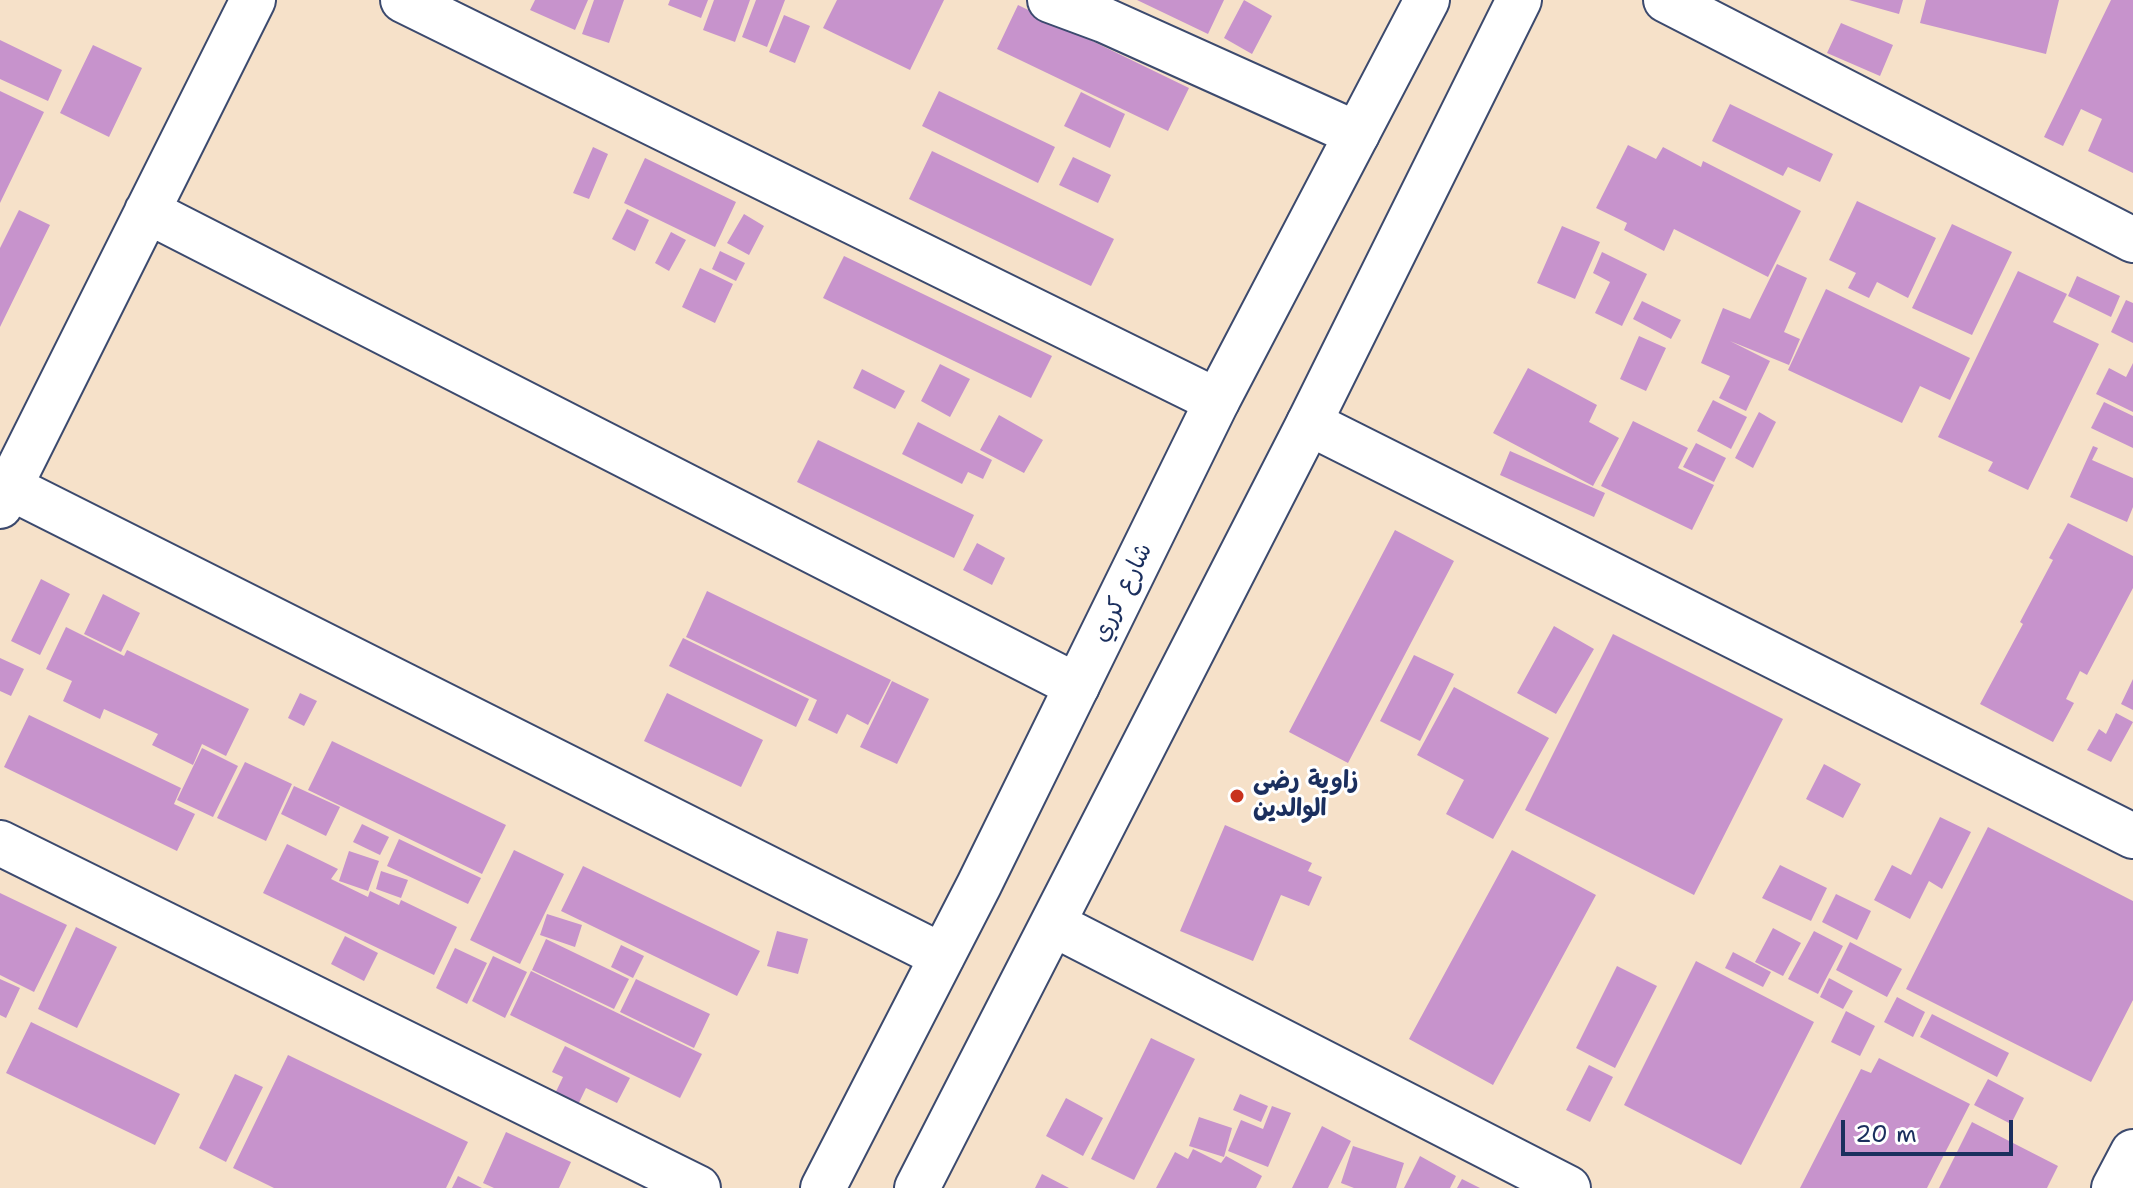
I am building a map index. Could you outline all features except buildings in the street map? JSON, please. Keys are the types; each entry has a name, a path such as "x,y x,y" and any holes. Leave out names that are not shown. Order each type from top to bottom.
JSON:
{"street":[{"path":"253,0 5,496 942,956"},
{"path":"403,0 1217,401"},
{"path":"1050,0 1104,20 1357,134"},
{"name":"شارع كرري","path":"823,1188 942,956 1217,401 1427,0"},
{"path":"917,1188 1309,423 1519,0"},
{"path":"1666,0 2133,240"},
{"path":"147,211 1077,686"},
{"path":"1309,423 2133,836"},
{"path":"0,843 698,1188"},
{"path":"1053,924 1568,1188"},
{"path":"2114,1188 2133,1152"}],"place":[{"name":"زاوية رضى الوالدين","path":"1237,796"}]}
